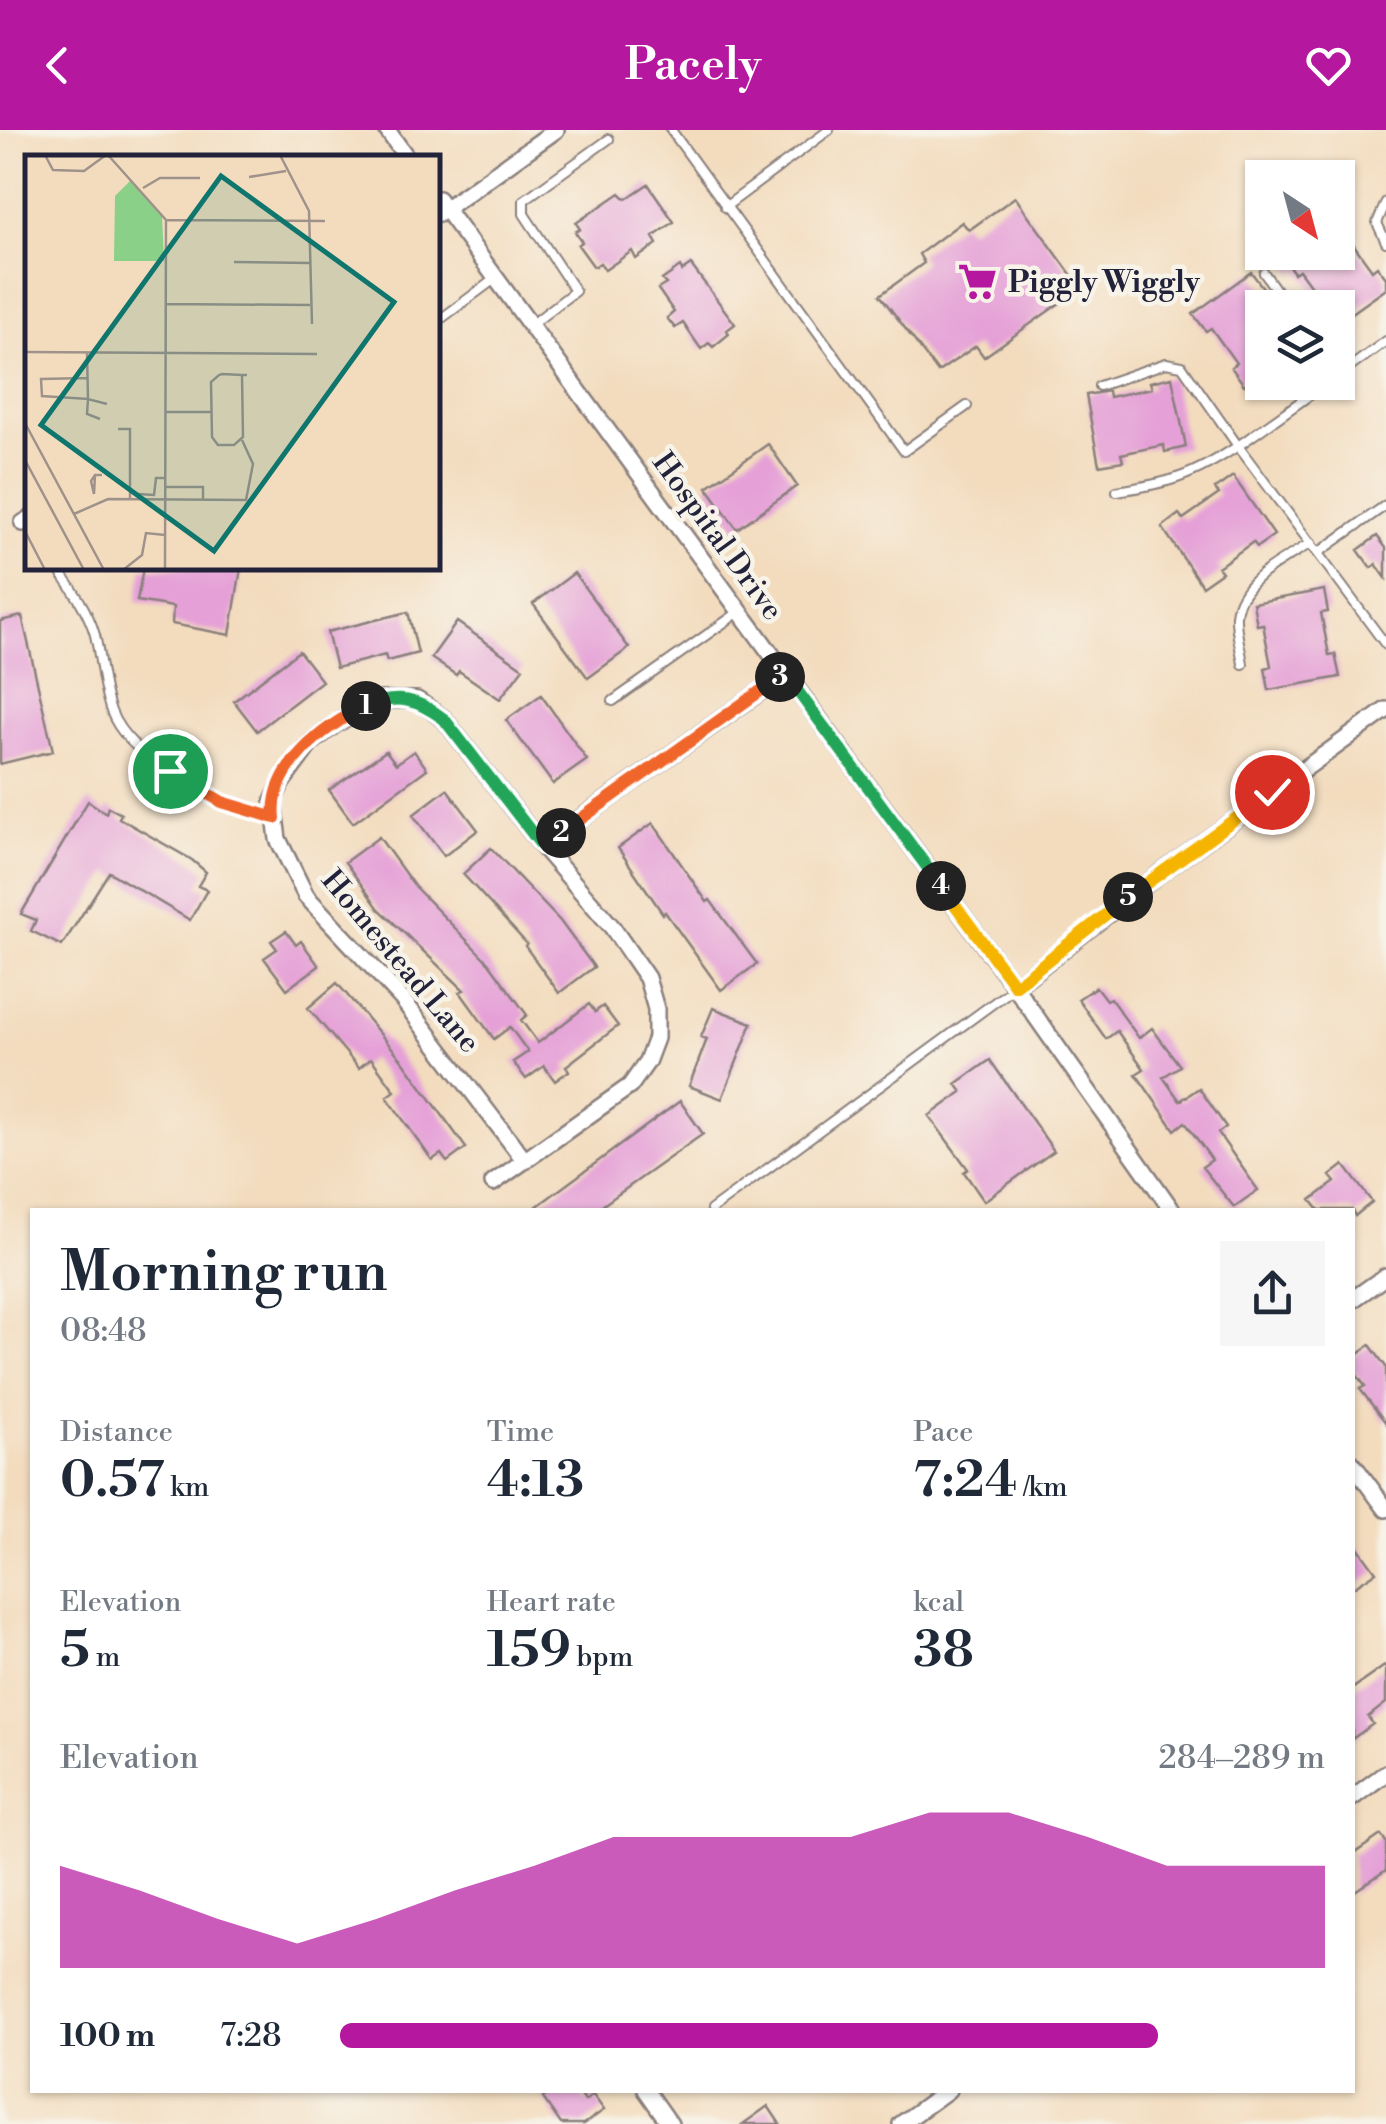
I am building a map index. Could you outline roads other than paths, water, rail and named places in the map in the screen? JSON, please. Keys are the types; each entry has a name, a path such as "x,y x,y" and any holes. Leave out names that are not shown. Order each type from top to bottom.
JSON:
{"street":[{"path":"388,130 405,155"},
{"path":"440,208 556,130"},
{"name":"Hospital Drive","path":"440,208 531,325 1015,986 1171,1208"},
{"path":"542,846 785,674"},
{"path":"275,818 273,801 282,782 311,743 362,708 381,700 417,700 444,719 542,846 612,928 647,978 656,1009 656,1038 647,1062 630,1086 493,1183"},
{"path":"1015,986 1158,874 1386,710"},
{"name":"Homestead Lane","path":"275,818 278,839 306,896 402,999 525,1161"},
{"path":"1355,1298 1386,1276"},
{"path":"1355,1466 1386,1508"},
{"path":"1355,1796 1386,1774"},
{"path":"648,2093 670,2124"},
{"path":"901,2124 944,2093"}],"lane":[{"path":"671,130 904,450 967,406"},
{"path":"725,208 829,130"},
{"path":"531,325 575,292 524,214 524,200 610,139"},
{"path":"1386,202 1377,223 1386,242"},
{"path":"1264,273 1276,290"},
{"path":"440,320 496,278"},
{"path":"1355,364 1386,342"},
{"path":"1099,386 1166,363 1182,366 1386,644"},
{"path":"1117,491 1200,472 1303,400"},
{"path":"1318,553 1386,506"},
{"path":"1244,664 1236,614 1246,589 1310,543"},
{"path":"58,570 94,631 110,710 124,736 209,796 275,818"},
{"path":"614,701 739,612"},
{"path":"714,1208 1015,986"}],"place":[{"name":"Piggly Wiggly","path":"978,282"}]}
